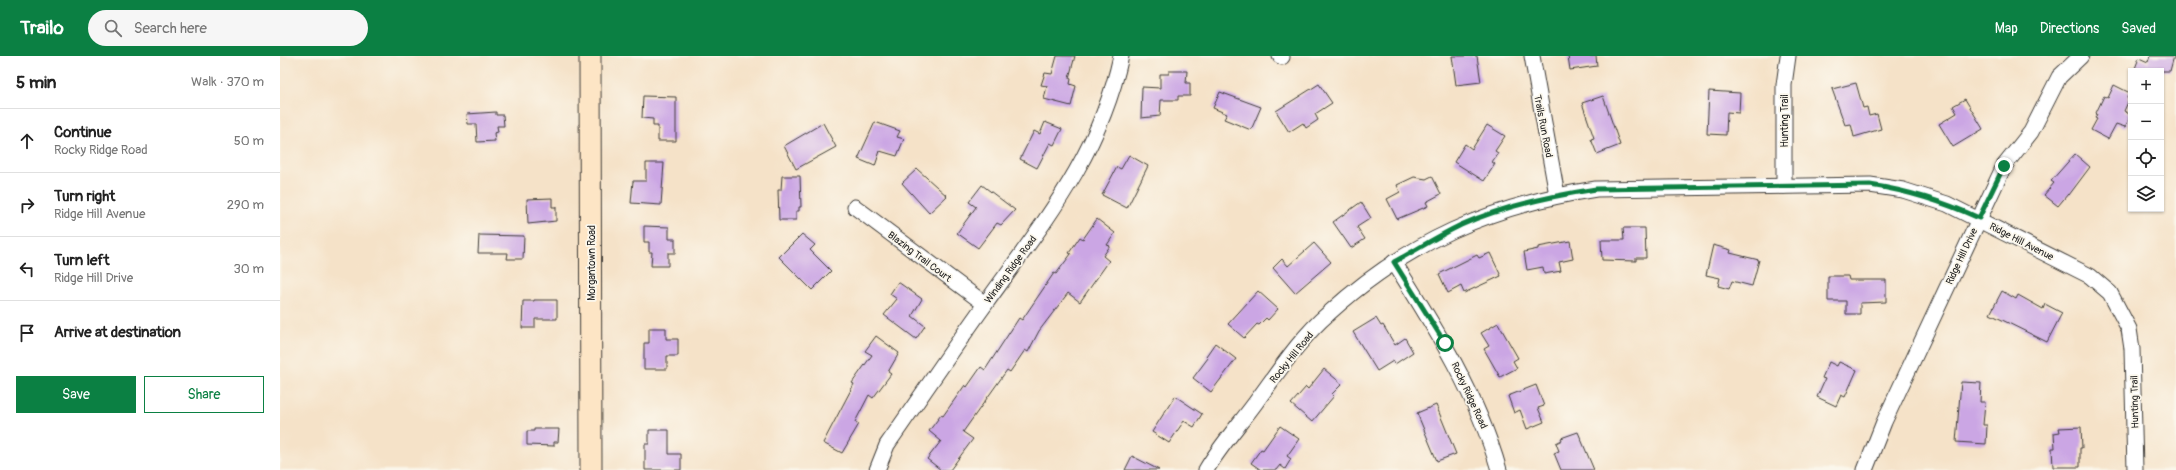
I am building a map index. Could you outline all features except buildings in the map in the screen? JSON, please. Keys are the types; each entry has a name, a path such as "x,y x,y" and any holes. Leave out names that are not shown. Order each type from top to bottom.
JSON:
{"main road":[{"name":"Morgantown Road","path":"590,56 591,470"}],"street":[{"name":"Winding Ridge Road","path":"877,470 888,445 985,304 1058,204 1086,155 1115,82 1121,56"},
{"name":"Trails Run Road","path":"1532,56 1557,195"},
{"name":"Hunting Trail","path":"1784,186 1784,85 1788,56"},
{"name":"Ridge Hill Drive","path":"1865,470 1884,422 2004,166 2031,132 2060,77 2081,56"},
{"name":"Ridge Hill Avenue","path":"1394,262 1461,225 1493,213 1557,195 1596,189 1870,185 1903,190 1947,204 1979,218 2090,276 2110,293 2130,335"},
{"name":"Blazing Trail Court","path":"855,208 985,304"},
{"name":"Rocky Hill Road","path":"1206,470 1296,347 1328,313 1394,262"},
{"name":"Rocky Ridge Road","path":"1394,262 1465,380 1490,439 1499,470"},
{"name":"Hunting Trail","path":"2130,335 2132,349 2135,470"}],"route":[{"path":"1445,343 1394,262 1461,225 1493,213 1557,195 1596,189 1870,185 1903,190 1947,204 1979,218 2004,166"}]}
